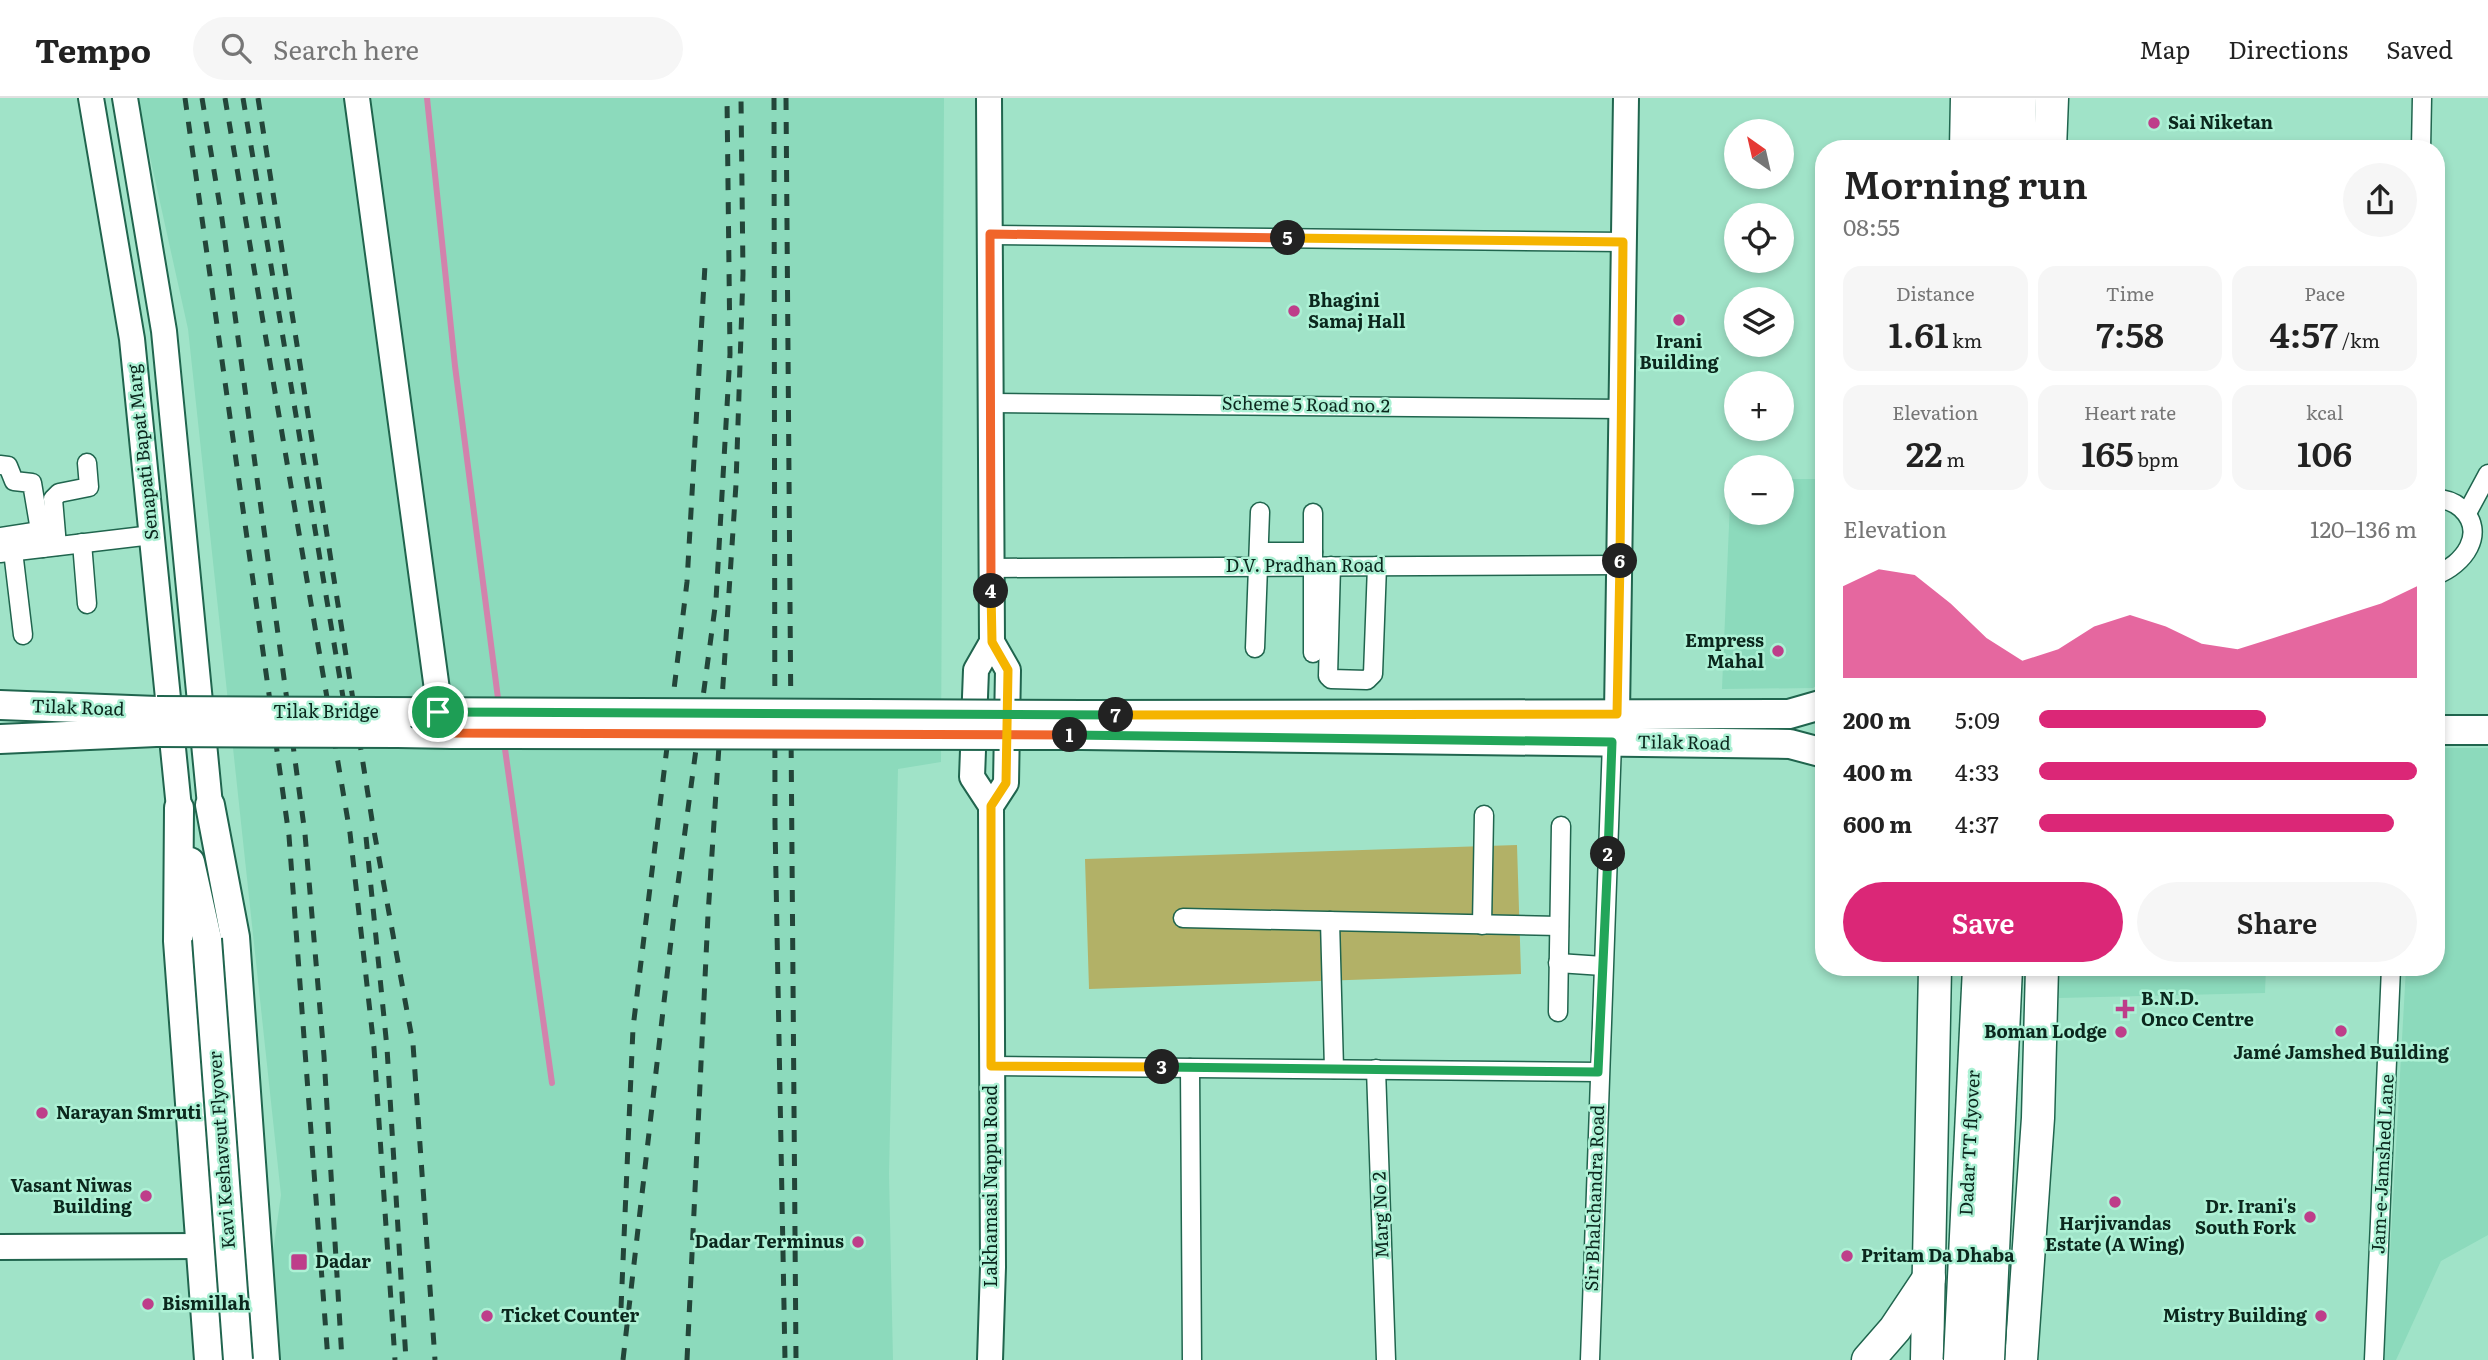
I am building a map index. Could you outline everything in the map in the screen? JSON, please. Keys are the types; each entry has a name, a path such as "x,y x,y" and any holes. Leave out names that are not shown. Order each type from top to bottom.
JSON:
{"highway":[{"path":"1966,140 1967,98"},
{"path":"1991,140 1992,98"},
{"path":"2019,140 2020,98"},
{"path":"2050,140 2052,98"},
{"path":"1927,1360 1935,976"},
{"name":"Dadar TT flyover","path":"1960,1360 1979,976"},
{"name":"Dadar TT flyover","path":"1988,1360 2006,976"},
{"path":"2021,1360 2038,1118 2042,976"},
{"path":"1933,1125 2038,1118"},
{"path":"1868,1360 1895,1329 1929,1278"}],"main road":[{"name":"Tilak Road","path":"0,705 156,722"},
{"name":"Tilak Road","path":"1082,725 1617,714 1789,714 1815,707"},
{"name":"Tilak Bridge","path":"156,722 1082,725"},
{"name":"Tilak Road","path":"0,738 156,722"},
{"name":"Tilak Road","path":"1082,725 1612,742 1790,744 1815,751"},
{"path":"2445,730 2488,730"},
{"name":"Kavi Keshavsut Flyover","path":"210,806 206,939 238,1360"},
{"path":"210,806 235,937 265,1360"},
{"name":"Kavi Keshavsut Flyover","path":"179,808 206,939"},
{"path":"179,808 178,941 209,1360"}],"street":[{"name":"Senapati Bapat Marg","path":"91,98 132,339 179,808"},
{"name":"Senapati Bapat Marg","path":"125,98 164,331 210,806"},
{"path":"357,98 438,697 437,723"},
{"path":"989,98 992,642 1008,670 1006,783 991,806 972,777 976,670 992,642"},
{"path":"1617,714 1626,98"},
{"path":"2421,140 2422,98"},
{"path":"990,234 1623,242"},
{"name":"Scheme 5 Road no.2","path":"990,402 1621,409"},
{"path":"46,542 53,499 59,493 89,487 87,463"},
{"path":"0,465 8,466 14,481 32,483 46,542"},
{"path":"2467,513 2488,474"},
{"path":"2445,501 2456,504 2467,513 2481,538 2465,558 2445,570"},
{"path":"1255,648 1260,512"},
{"path":"1313,513 1328,676 1331,679 1367,680 1373,674 1377,566"},
{"path":"0,537 82,543 152,536"},
{"path":"23,635 6,552 46,542"},
{"path":"82,543 87,604"},
{"name":"D.V. Pradhan Road","path":"991,568 1259,559 1377,566 1619,565"},
{"path":"1313,653 1319,562"},
{"name":"Sir Bhalchandra Road","path":"1590,1360 1598,1072 1612,742"},
{"name":"Lakhamasi Nappu Road","path":"990,1360 993,1267 991,806"},
{"path":"1482,925 1484,814"},
{"path":"1558,1012 1561,826"},
{"path":"1183,918 1559,926"},
{"path":"1330,921 1334,1069"},
{"path":"1558,963 1603,966"},
{"name":"Jam-e-Jamshed Lane","path":"2374,1360 2392,976"},
{"path":"991,1066 1598,1072"},
{"path":"1190,1068 1192,1360"},
{"name":"Marg No 2","path":"1376,1069 1386,1360"},
{"path":"0,1247 258,1245"}],"shaded area":[{"path":"137,98 944,98 941,762 898,769 889,1174 893,1360 276,1360 270,1273 281,1195 188,329"},
{"path":"1794,479 1815,479 1813,688 1722,689 1729,525 1794,525"},
{"path":"2445,748 2488,748 2488,1235 2441,1261 2396,1360 2384,1360 2406,976 2445,976"},
{"path":"1517,845 1521,974 1089,989 1085,859"},
{"path":"2058,976 2266,976 2265,993 2059,998"}],"waterway":[{"path":"427,98 455,366 499,706"},
{"path":"504,742 552,1083"}],"railway":[{"path":"185,98 289,836 328,1360"},
{"path":"202,98 222,219 305,834 324,1056 342,1360"},
{"path":"225,98 350,833 374,1048 395,1360"},
{"path":"243,98 345,709"},
{"path":"258,98 372,820 413,1044 435,1360"},
{"path":"623,1360 675,906 716,600 730,354 727,98"},
{"path":"687,1360 708,915 736,484 743,274 741,98"},
{"path":"774,98 775,824 785,1360"},
{"path":"786,98 796,1360"},
{"path":"621,1308 633,1028 687,582 705,265"},
{"path":"366,837 387,1048 406,1360"}],"place":[{"name":"Sai Niketan","path":"2154,123"},
{"name":"Bhagini Samaj Hall","path":"1294,311"},
{"name":"Irani Building","path":"1679,320"},
{"name":"Empress Mahal","path":"1778,651"},
{"name":"B.N.D. Onco Centre","path":"2125,1009"},
{"name":"Jamé Jamshed Building","path":"2341,1031"},
{"name":"Boman Lodge","path":"2121,1032"},
{"name":"Narayan Smruti","path":"42,1113"},
{"name":"Vasant Niwas Building","path":"146,1196"},
{"name":"Harjivandas Estate (A Wing)","path":"2115,1202"},
{"name":"Dr. Irani's South Fork","path":"2310,1217"},
{"name":"Dadar Terminus","path":"858,1242"},
{"name":"Pritam Da Dhaba","path":"1847,1256"},
{"name":"Dadar","path":"299,1262"},
{"name":"Bismillah","path":"148,1304"},
{"name":"Ticket Counter","path":"487,1316"},
{"name":"Mistry Building","path":"2321,1316"}],"route":[{"path":"438,712 437,733 497,735 594,735 692,735 789,735 887,735 985,735 1082,735 1612,742 1598,1072 991,1066 991,806 1006,783 1007,727 1008,670 992,642 990,234 1623,242 1617,714 1083,715 978,715 874,715 438,712"}]}
